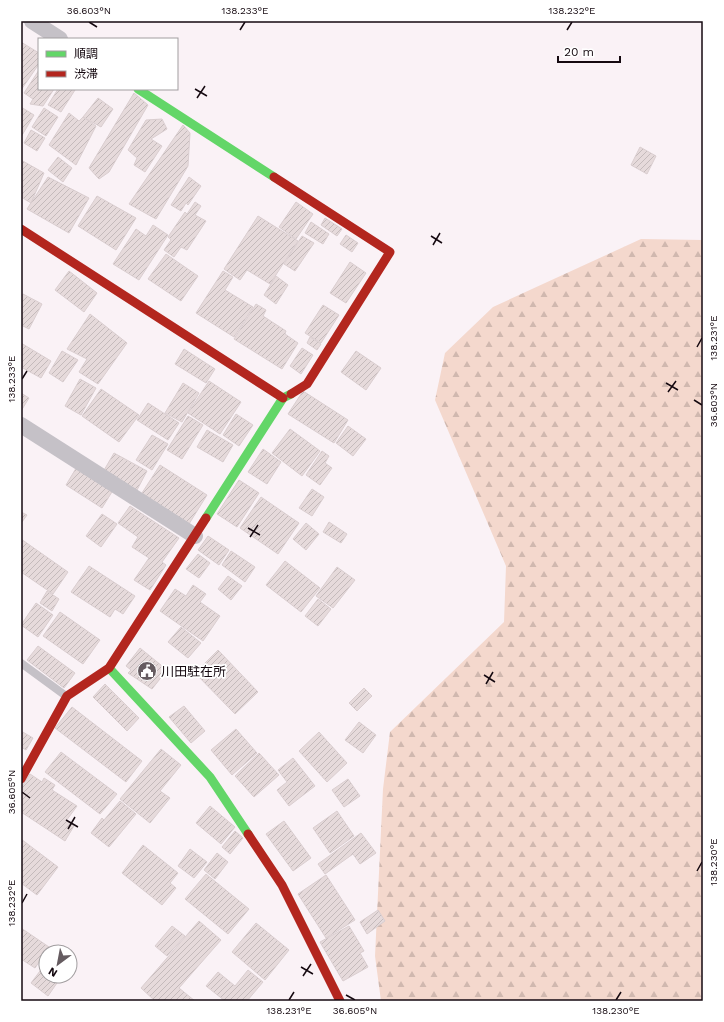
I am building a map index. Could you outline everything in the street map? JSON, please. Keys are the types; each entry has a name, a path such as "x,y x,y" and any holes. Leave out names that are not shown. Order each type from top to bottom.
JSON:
{"street":[{"path":"32,21 58,38"},
{"path":"21,780 67,696 109,668 283,398 307,384 390,252 140,90"},
{"path":"21,229 283,398"},
{"path":"21,425 195,536"},
{"path":"109,668 210,777 282,885 340,1001"}],"lane":[{"path":"21,663 67,696"}],"green space":[{"path":"641,239 703,240 703,1001 381,1001 375,956 383,789 390,732 504,622 506,566 435,400 445,353 493,307"}],"building":[{"path":"21,42 38,52 38,65 21,90"},
{"path":"38,72 38,90 53,90 43,106 30,104 33,99 24,93"},
{"path":"57,90 75,90 61,112 48,105"},
{"path":"134,93 148,105 109,172 99,179 89,168"},
{"path":"98,98 113,109 101,127 83,117"},
{"path":"21,107 34,115 21,137"},
{"path":"44,108 58,117 46,136 32,127"},
{"path":"69,113 79,121 83,117 96,126 76,165 49,145"},
{"path":"162,119 167,129 151,139 162,146 145,172 134,165 137,158 128,150 146,120"},
{"path":"183,125 190,133 188,166 156,219 129,204"},
{"path":"31,130 45,138 37,151 24,143"},
{"path":"640,147 656,156 647,174 631,165"},
{"path":"58,157 72,168 63,182 48,170"},
{"path":"21,160 44,173 31,203 21,197"},
{"path":"48,177 89,198 69,233 27,209"},
{"path":"189,177 201,186 188,205 186,203 181,211 171,205"},
{"path":"97,196 136,218 116,250 78,226"},
{"path":"195,202 201,206 195,215 206,221 187,250 181,247 174,257 164,250 171,240 168,237 185,212 187,214"},
{"path":"296,202 313,214 296,239 279,227"},
{"path":"258,216 298,241 270,284 247,270 240,280 224,269"},
{"path":"325,218 342,229 337,236 321,225"},
{"path":"311,222 329,234 323,244 305,233"},
{"path":"153,225 168,235 139,280 113,264 136,229 146,236"},
{"path":"346,235 358,243 352,252 340,244"},
{"path":"302,236 314,243 295,271 284,264"},
{"path":"166,254 198,276 181,301 148,279"},
{"path":"350,262 366,273 346,303 330,293"},
{"path":"69,271 97,293 84,312 55,290"},
{"path":"223,271 233,277 225,290 253,307 234,337 196,313"},
{"path":"276,276 288,285 276,304 264,295"},
{"path":"23,294 42,304 29,329 21,325 21,299"},
{"path":"256,304 266,310 263,316 286,331 285,334 298,343 282,369 234,339"},
{"path":"323,305 339,315 321,343 305,333"},
{"path":"90,314 127,343 98,384 79,372 87,359 67,349"},
{"path":"310,337 321,344 317,350 307,343"},
{"path":"21,343 51,361 41,378 21,367"},
{"path":"302,348 313,355 301,374 290,366"},
{"path":"184,349 215,369 206,383 175,364"},
{"path":"62,351 78,360 63,382 49,373"},
{"path":"356,351 381,368 366,390 341,372"},
{"path":"80,379 96,388 81,415 65,406"},
{"path":"209,381 241,402 220,434 188,413"},
{"path":"183,383 199,393 182,422 165,413"},
{"path":"101,389 139,415 119,442 82,416"},
{"path":"303,391 348,420 334,443 288,414"},
{"path":"21,393 29,398 21,411"},
{"path":"148,403 179,423 168,440 137,420"},
{"path":"236,414 253,425 239,446 223,435"},
{"path":"188,416 203,425 182,459 167,450"},
{"path":"348,426 366,439 353,456 336,443"},
{"path":"290,429 320,451 302,476 272,453"},
{"path":"207,430 233,445 223,462 197,447"},
{"path":"152,435 168,444 152,470 136,460"},
{"path":"263,449 281,462 267,484 248,472"},
{"path":"322,451 329,456 325,463 332,468 320,485 306,475"},
{"path":"114,453 147,471 137,490 103,472"},
{"path":"78,465 115,487 102,508 66,485"},
{"path":"160,465 207,495 189,524 142,493"},
{"path":"239,480 259,493 237,527 217,514"},
{"path":"312,489 324,497 312,516 299,508"},
{"path":"261,497 299,523 278,554 240,528"},
{"path":"130,506 179,538 162,562 166,565 150,590 134,580 149,558 132,547 138,537 118,523"},
{"path":"21,512 27,515 22,522 21,521"},
{"path":"102,514 117,524 101,547 86,536"},
{"path":"329,522 347,534 341,543 323,532"},
{"path":"306,523 319,534 306,550 293,539"},
{"path":"208,536 229,550 219,565 198,550"},
{"path":"21,539 68,572 53,594 21,572"},
{"path":"231,551 255,567 245,582 222,565"},
{"path":"198,554 210,563 199,578 186,569"},
{"path":"285,561 320,588 301,612 266,585"},
{"path":"89,566 135,596 123,614 115,609 110,617 71,592"},
{"path":"337,567 355,580 333,608 316,596"},
{"path":"228,576 242,586 231,600 218,589"},
{"path":"193,585 206,594 200,602 220,616 203,641 160,611 175,589 186,596"},
{"path":"47,591 59,599 52,611 40,603"},
{"path":"318,599 331,609 318,626 305,616"},
{"path":"36,603 53,615 38,637 21,625"},
{"path":"60,612 100,640 83,664 43,636"},
{"path":"181,627 201,643 188,658 168,642"},
{"path":"38,646 75,673 64,688 27,660"},
{"path":"140,648 167,670 152,689 128,673 131,670 126,666"},
{"path":"218,650 258,692 235,714 195,673"},
{"path":"105,684 139,718 127,731 93,697"},
{"path":"364,688 372,696 357,711 349,703"},
{"path":"184,706 205,731 191,743 169,717"},
{"path":"72,707 142,761 126,782 55,728"},
{"path":"359,722 376,735 363,753 345,740"},
{"path":"236,729 257,753 232,775 211,750"},
{"path":"21,731 33,738 26,750 21,747"},
{"path":"319,732 347,763 327,782 299,751"},
{"path":"161,749 181,765 160,791 170,798 150,823 120,799"},
{"path":"61,752 117,794 100,814 45,772"},
{"path":"259,753 279,775 254,797 235,776"},
{"path":"293,758 315,786 289,806 277,790 287,782 278,770"},
{"path":"30,774 42,782 44,778 55,785 52,790 77,806 66,821 74,826 65,841 21,812 21,788"},
{"path":"348,779 360,796 344,807 332,790"},
{"path":"120,801 136,814 109,847 91,833 102,818 104,820"},
{"path":"210,806 235,827 221,844 196,823"},
{"path":"337,811 354,836 330,853 313,828"},
{"path":"284,821 311,858 293,871 266,834"},
{"path":"235,831 243,838 230,854 222,847"},
{"path":"361,833 376,853 360,864 353,854 325,874 318,864"},
{"path":"21,839 58,867 37,895 21,883"},
{"path":"143,845 178,873 170,883 176,888 162,905 122,873"},
{"path":"190,849 207,862 194,878 178,866"},
{"path":"217,853 228,862 215,879 204,870"},
{"path":"206,874 249,909 228,934 185,899"},
{"path":"326,875 355,920 326,938 298,894"},
{"path":"378,910 385,921 367,934 360,922"},
{"path":"199,921 221,940 179,988 195,1001 155,1001 141,988"},
{"path":"256,923 289,950 265,980 232,952"},
{"path":"172,926 185,936 167,956 155,946"},
{"path":"349,926 364,951 360,953 368,967 343,981 320,942"},
{"path":"21,928 45,944 38,944 38,964 35,968 21,959"},
{"path":"248,970 263,982 247,1001 225,1001 206,986 218,972 235,986"},
{"path":"38,974 38,984 56,984 48,996 31,983"}],"traffic: fast":[{"path":"140,90 274,177"},
{"path":"206,518 283,398 291,394"},
{"path":"109,668 210,777 248,834"}],"traffic: jam":[{"path":"274,177 390,252 307,384 291,394"},
{"path":"21,229 283,398"},
{"path":"21,779 67,696 109,668 206,518"},
{"path":"248,834 282,885 340,1001"}],"place":[{"name":"川田駐在所","path":"147,671"}]}
